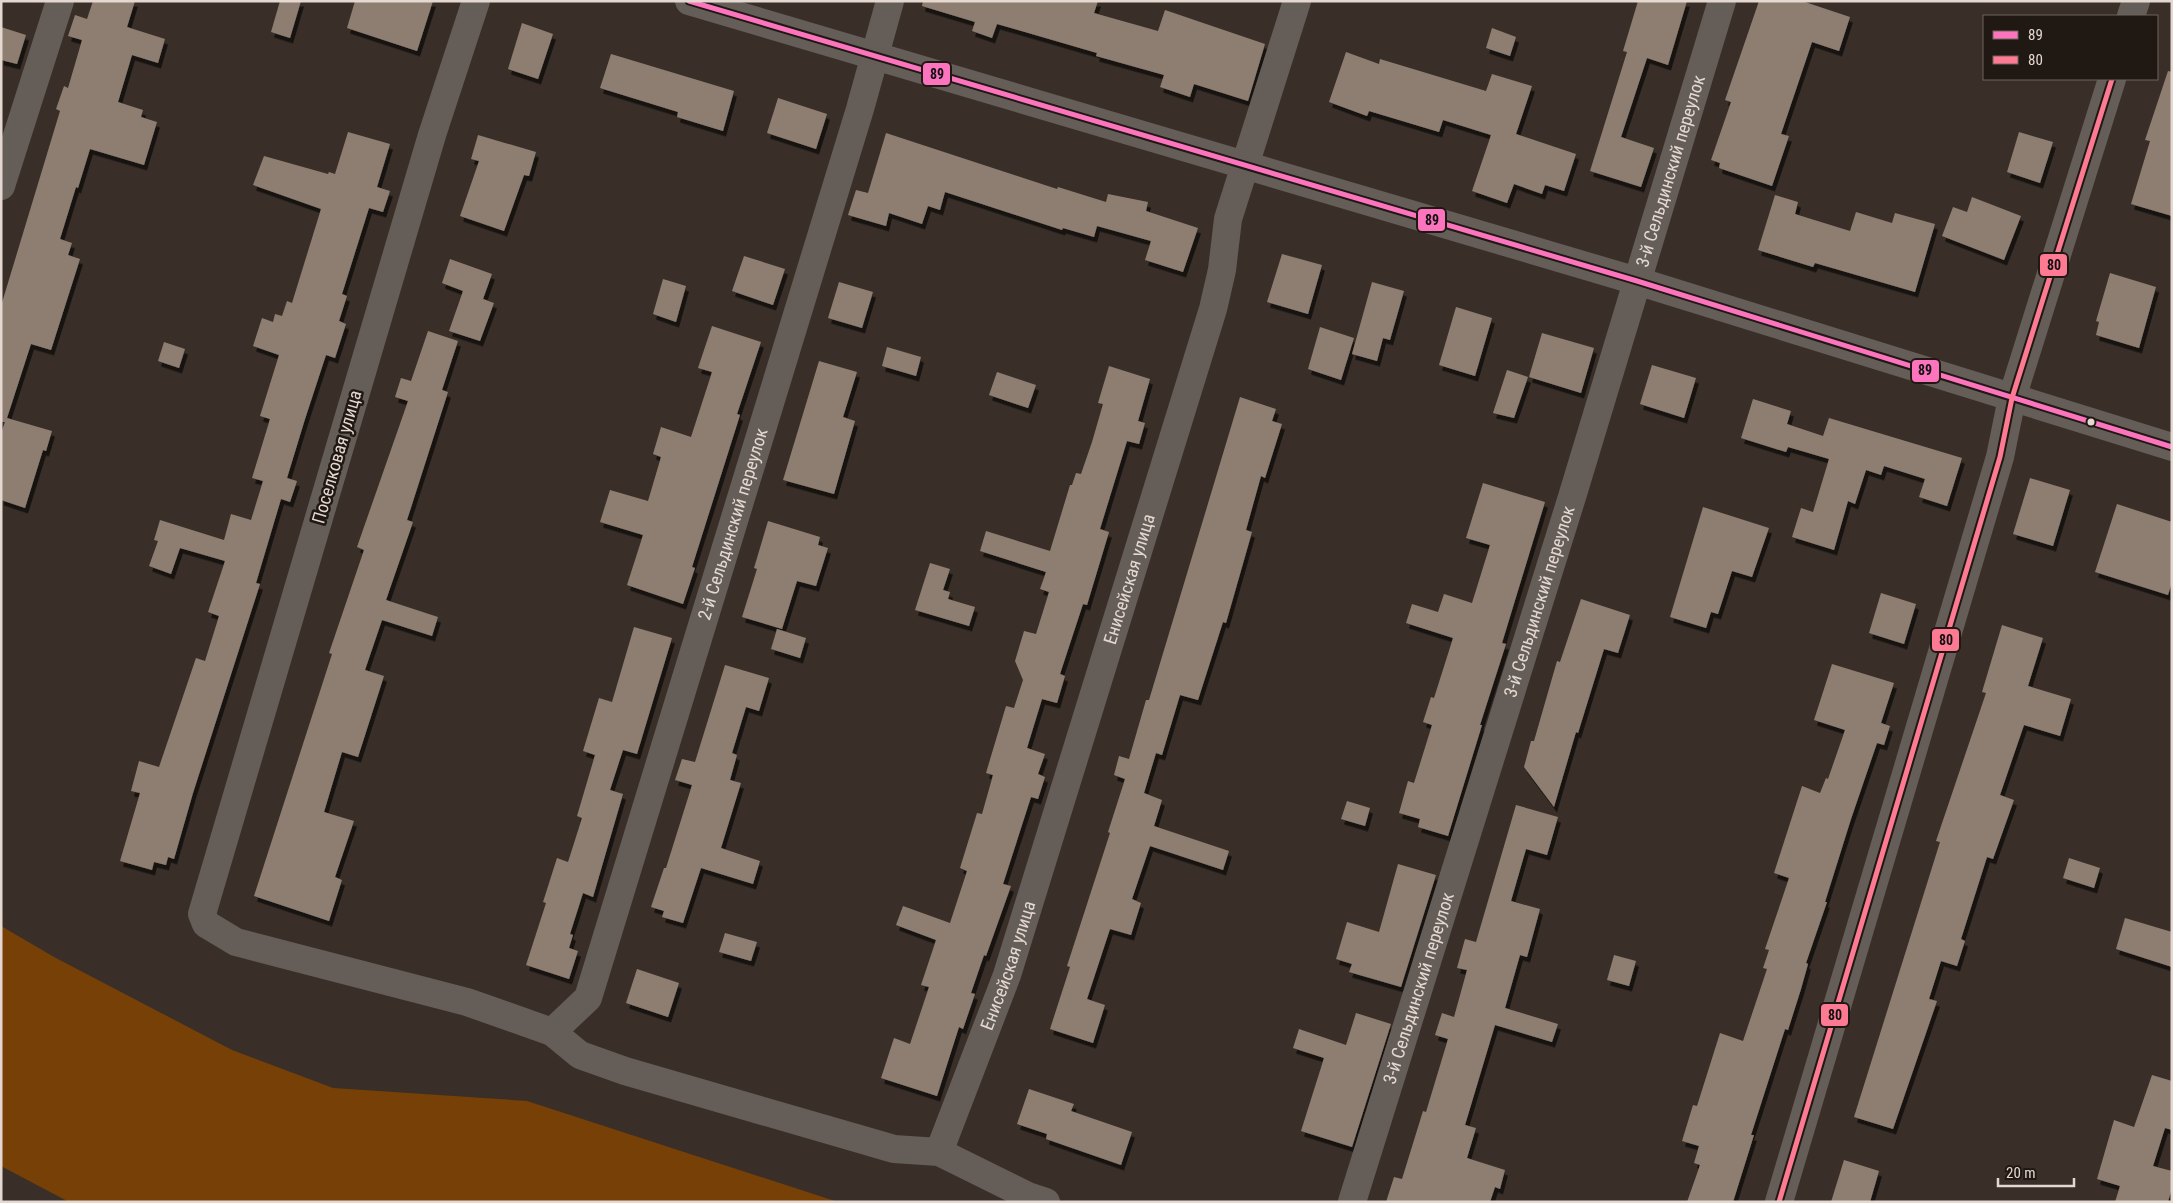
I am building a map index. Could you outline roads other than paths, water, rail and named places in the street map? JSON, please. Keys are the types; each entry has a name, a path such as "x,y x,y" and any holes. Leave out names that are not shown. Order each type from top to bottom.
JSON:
{"street":[{"path":"1,186 60,1"},
{"name":"Поселковая улица","path":"476,1 430,144 202,914 206,924 236,942 467,1002 552,1032"},
{"path":"688,1 1637,281 2172,447"},
{"name":"2-й Сельдинский переулок","path":"552,1032 588,998 875,57 890,1"},
{"name":"Енисейская улица","path":"940,1152 1013,956 1213,308 1222,270 1228,220 1244,164 1297,1"},
{"name":"3-й Сельдинский переулок","path":"1352,1202 1572,497 1722,1"},
{"path":"2131,15 2136,1"},
{"path":"1779,1202 2000,457 2012,398 2112,80"},
{"path":"552,1032 580,1055 625,1071 894,1150 940,1152 1028,1196 1046,1202"}]}
